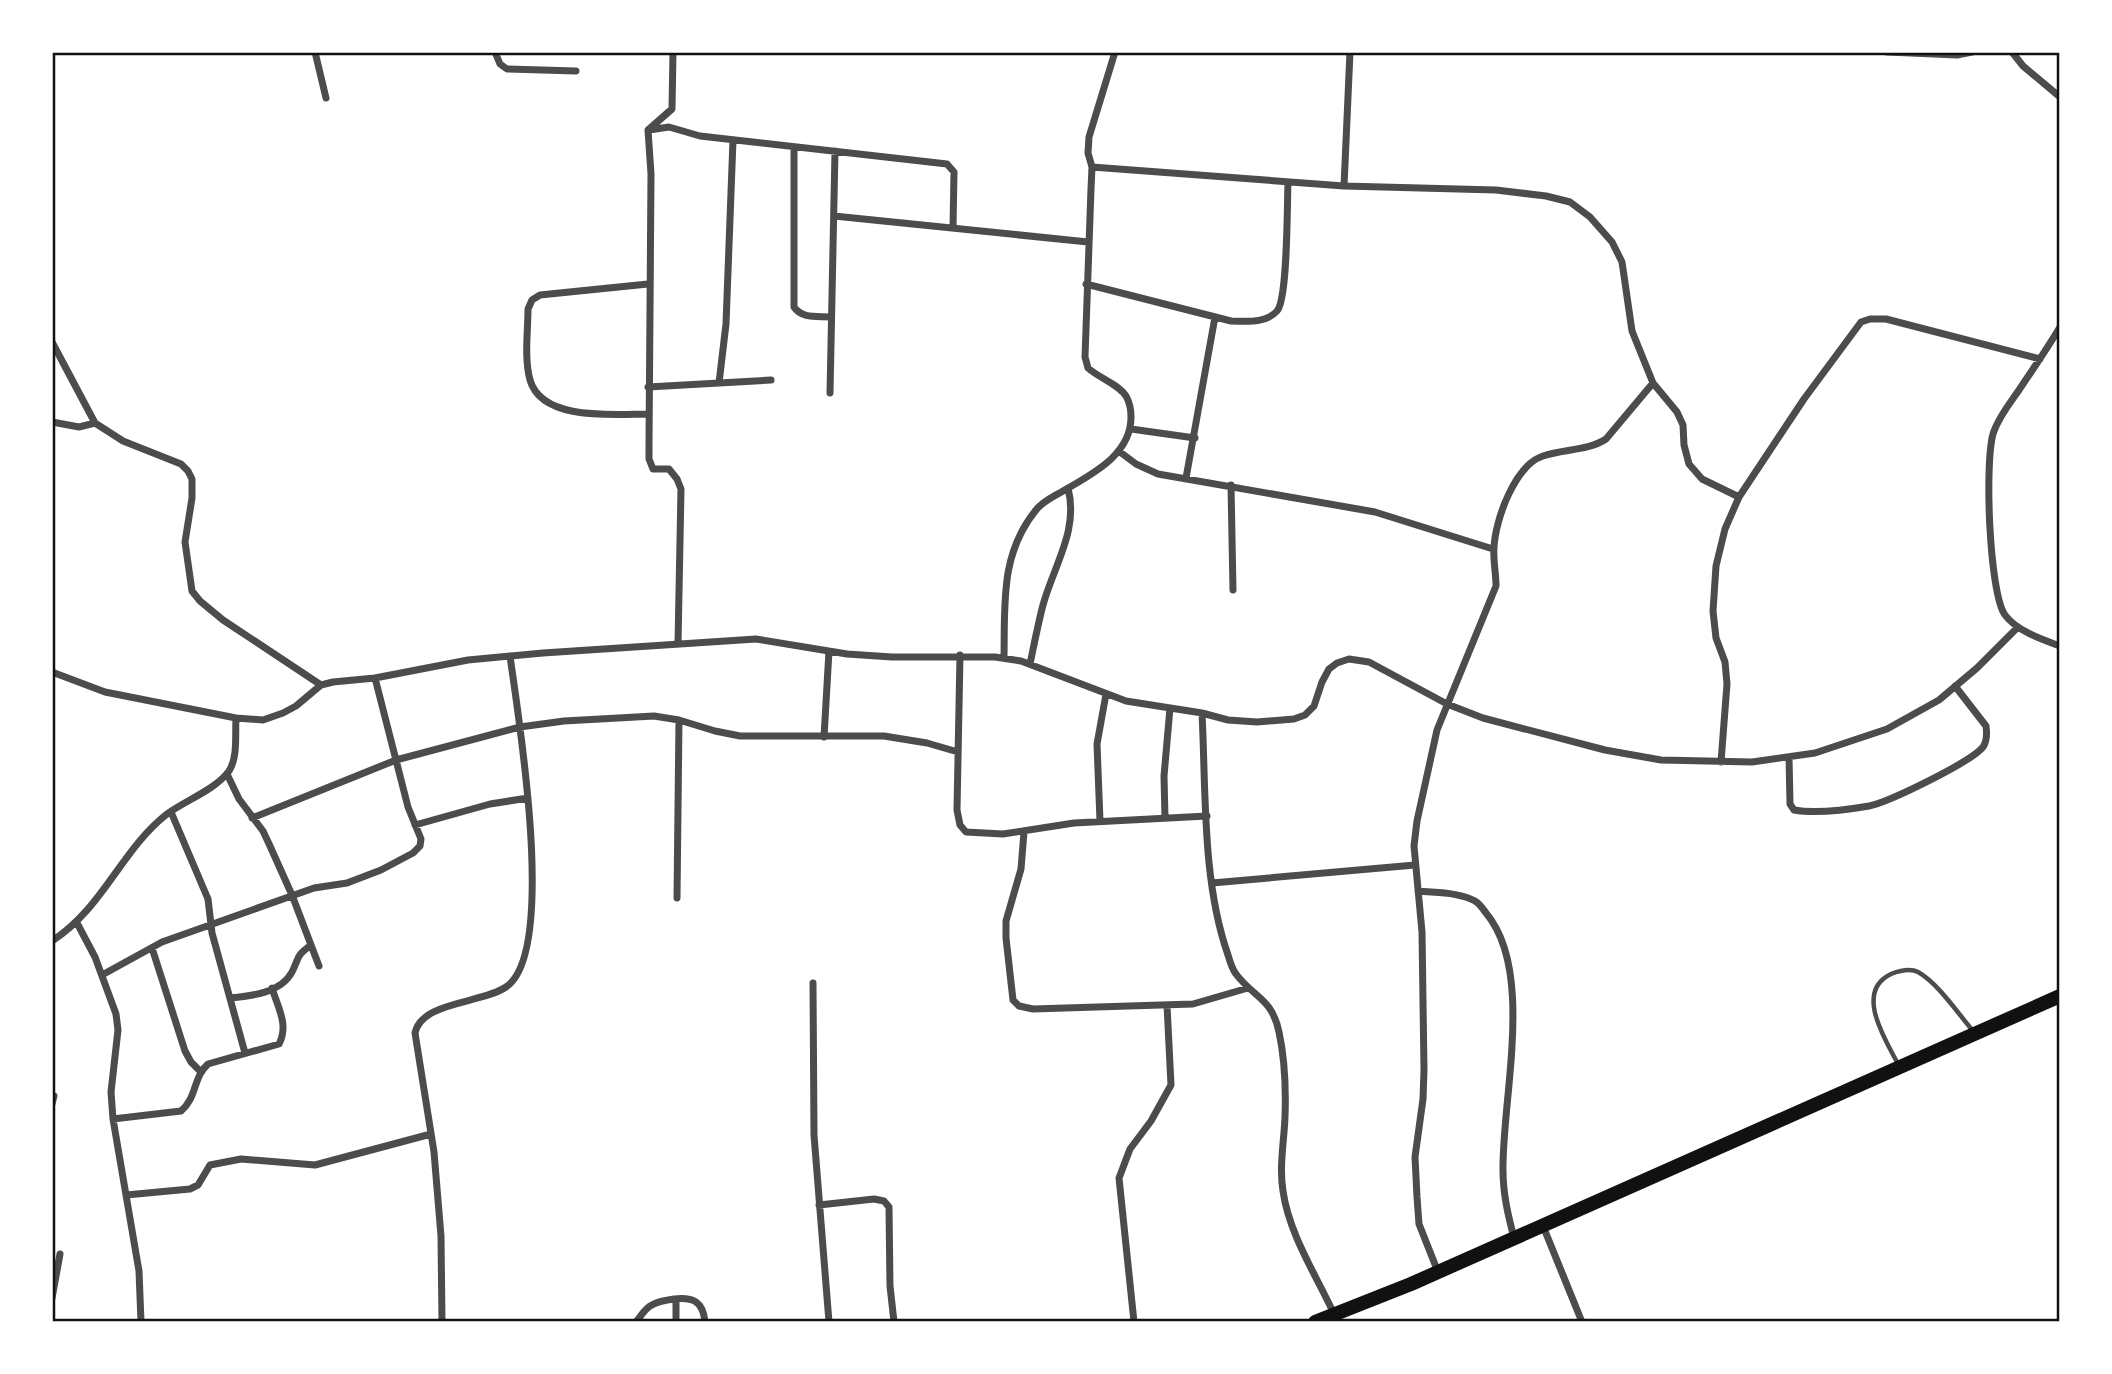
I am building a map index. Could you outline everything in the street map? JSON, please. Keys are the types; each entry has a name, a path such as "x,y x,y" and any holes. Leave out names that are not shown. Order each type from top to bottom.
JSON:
{"main road":[{"path":"1315,1321 1438,1272 2060,996"}],"street":[{"path":"314,52 326,98"},
{"path":"495,52 500,64 507,69 576,71"},
{"path":"669,127 673,109 673,52"},
{"path":"1004,658 1006,573 1013,550 1037,509 1120,452 1131,429 1131,412 1126,396 1119,388 1088,368 1085,357 1092,167 1088,153 1089,136 1115,52"},
{"path":"1344,186 1350,52"},
{"path":"1887,52 1957,55 1972,52"},
{"path":"2012,52 2023,66 2060,97"},
{"path":"648,130 673,109"},
{"path":"648,130 669,127 700,136 947,164 954,172 953,228"},
{"path":"648,130 649,459 653,469 669,469 681,489 678,644"},
{"path":"719,383 726,324 733,140"},
{"path":"794,147 794,307 804,316 830,317"},
{"path":"830,393 835,151"},
{"path":"1092,167 1344,186 1496,190 1570,202 1590,217 1612,242 1622,261 1632,331 1653,383 1680,419 1689,464 1702,479 1740,497"},
{"path":"1086,284 1231,321 1251,322 1266,319 1280,307 1288,182"},
{"path":"834,216 1088,242"},
{"path":"648,284 540,295 532,300 528,309 528,369 531,383 551,404 583,413 649,414"},
{"path":"1186,478 1215,317"},
{"path":"1721,762 1727,684 1713,611 1716,565 1725,529 1740,497 1804,399 1861,322 1886,319 2040,359"},
{"path":"2060,327 2000,417 1992,434 1989,459 1996,595 2004,614 2018,627 2060,646"},
{"path":"52,342 96,423 123,440 181,464 188,471 192,479 192,498 184,542 192,591 223,620 321,685"},
{"path":"648,387 771,380"},
{"path":"1438,1272 1419,1224 1415,1157 1424,1070 1422,932 1415,865 1417,821 1433,743 1496,586 1497,569 1493,549 1497,526 1516,479 1527,465 1541,456 1598,444 1606,439 1653,383"},
{"path":"52,422 79,427 96,423"},
{"path":"1131,429 1195,438"},
{"path":"1120,452 1147,470 1375,512 1493,549"},
{"path":"1231,485 1233,590"},
{"path":"1030,664 1043,604 1069,530 1072,512 1068,488"},
{"path":"52,672 105,692 236,718 263,720 296,706 321,685 375,678 468,660 756,639 829,651 892,657 960,655 1004,658 1030,664 1126,701 1202,713 1227,720 1257,722 1294,719 1306,715 1314,706 1329,669 1349,659 1369,662 1447,704 1483,718 1605,750 1661,760 1752,762 1815,753 1887,729 1939,700 1977,668 2018,627"},
{"path":"824,737 829,651"},
{"path":"960,655 957,810 960,825 966,832 984,835 1100,821 1207,816"},
{"path":"442,1321 441,1236 431,1134 415,1033 417,1023 425,1016 508,987 519,971 527,943 533,888 531,824 510,656"},
{"path":"102,975 152,948 211,925 292,895 314,888 347,883 381,870 421,846 375,678"},
{"path":"1788,757 1790,804 1794,810 1805,812 1869,806 1892,799 1971,757 1984,746 1986,726 1955,686"},
{"path":"1100,821 1097,744 1106,694"},
{"path":"1165,818 1164,776 1170,708"},
{"path":"1202,713 1212,883 1222,938 1234,972 1248,988 1262,997 1279,1031 1286,1091 1283,1194 1291,1221 1335,1315"},
{"path":"253,818 396,760 520,727 654,716 740,736 884,736 927,743 958,752"},
{"path":"52,941 77,923 99,898 138,842 172,812 227,774 234,755 236,718"},
{"path":"677,898 679,720"},
{"path":"227,774 239,799 267,838 320,966"},
{"path":"415,825 490,804 528,798"},
{"path":"172,812 208,899 211,925 245,1053"},
{"path":"1024,832 1021,869 1006,921 1013,1000 1019,1006 1033,1009 1193,1004 1248,988"},
{"path":"1212,883 1415,865"},
{"path":"1418,891 1457,894 1478,902 1494,922 1507,954 1511,981 1513,1061 1504,1132 1503,1168 1504,1198 1514,1238"},
{"path":"77,923 90,946 116,1014 118,1030 111,1078 113,1119 139,1270 141,1321"},
{"path":"230,998 252,996 286,979 291,974 298,954 311,945"},
{"path":"152,948 185,1051 200,1071"},
{"path":"813,983 814,1135 829,1321"},
{"path":"113,1119 181,1111 193,1097 200,1071 208,1064 279,1044 285,1033 272,988"},
{"path":"1134,1321 1119,1178 1129,1149 1151,1121 1171,1085 1167,1005"},
{"path":"126,1195 190,1189 198,1185 210,1165 219,1162 272,1160 315,1165 431,1134"},
{"path":"819,1205 874,1199 884,1200 889,1207 890,1286 894,1321"},
{"path":"1543,1225 1582,1321"},
{"path":"52,1298 60,1254"},
{"path":"636,1321 649,1306 662,1300 689,1298 697,1301 704,1311 705,1321"},
{"path":"676,1299 676,1321"}],"lane":[{"path":"1899,1067 1876,1020 1874,1009 1879,983 1895,972 1913,970 1926,978 1975,1034"}]}
